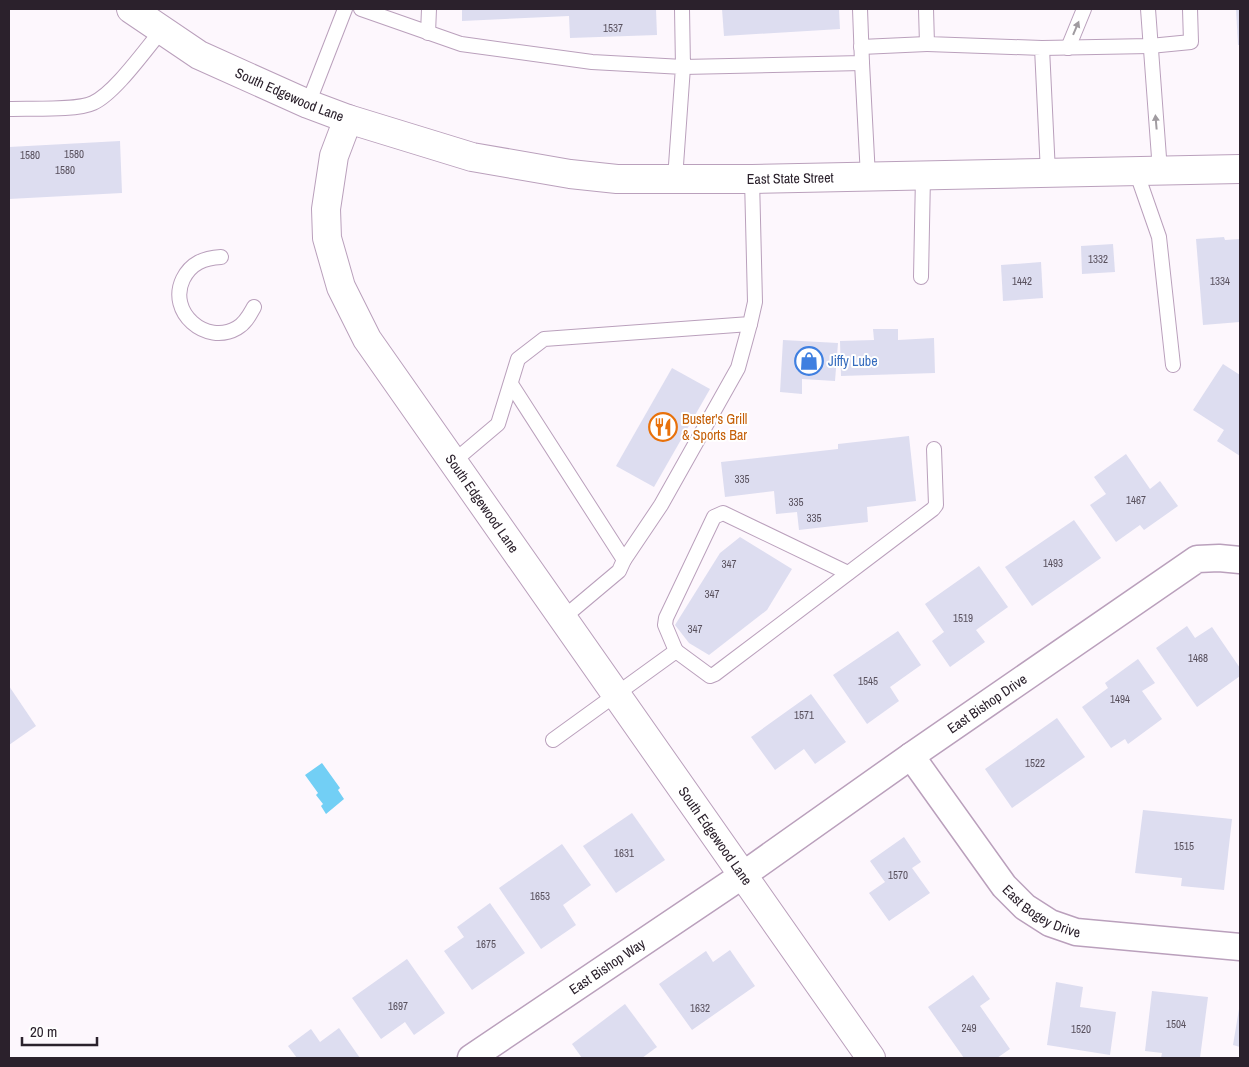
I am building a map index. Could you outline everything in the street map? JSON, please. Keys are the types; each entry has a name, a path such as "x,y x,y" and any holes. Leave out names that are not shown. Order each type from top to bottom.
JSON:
{"main road":[{"name":"South Edgewood Lane","path":"130,9 199,55 308,104 348,119 334,156 326,209 327,238 341,286 367,339 871,1058"},
{"name":"East State Street","path":"348,119 472,157 570,174 616,179 752,179 1240,169"}],"street":[{"name":"East Bishop Drive","path":"743,875 911,756 1197,559 1240,560"},
{"name":"East Bogey Drive","path":"911,756 1004,886 1025,908 1050,923 1076,932 1240,947"},
{"name":"East Bishop Way","path":"471,1058 743,875"}],"lane":[{"path":"308,104 344,9"},
{"path":"361,9 461,44 592,62 683,67 862,64"},
{"path":"428,33 429,9"},
{"path":"675,180 683,67 682,9"},
{"path":"860,9 868,177"},
{"path":"926,9 927,44"},
{"path":"1068,48 1084,9"},
{"path":"1148,9 1150,46 1148,171 1159,237 1173,365"},
{"path":"861,47 927,44 1068,48 1150,46 1191,42 1190,9"},
{"path":"9,109 69,107 92,103 110,92 162,30"},
{"path":"1042,48 1048,173"},
{"path":"920,277 922,176"},
{"path":"563,618 619,571 624,560 661,505 738,368 755,302 752,179"},
{"path":"221,257 208,258 196,263 186,273 181,284 179,298 182,310 190,322 200,329 213,333 226,332 238,327 248,318 254,307"},
{"path":"453,462 498,424 518,359 544,339 750,324"},
{"path":"511,384 624,560"},
{"path":"848,573 723,513 719,514 714,517 666,618 665,625 676,652 710,676 713,675 848,573 935,507 934,449"},
{"path":"553,740 676,652"}],"water":[{"path":"322,763 340,788 338,790 344,799 326,814 321,806 323,804 316,795 318,793 305,775"}],"building":[{"path":"462,9 656,9 657,35 570,38 569,16 462,21"},
{"path":"722,9 839,9 840,29 724,36"},
{"path":"1236,9 1240,9 1240,45 1238,45"},
{"path":"120,141 122,193 9,199 9,147"},
{"path":"1224,237 1225,240 1240,239 1240,322 1203,325 1196,239"},
{"path":"1113,244 1115,272 1082,274 1081,246"},
{"path":"1041,262 1043,298 1003,301 1001,265"},
{"path":"873,329 898,329 898,340 934,338 935,373 841,376 840,341 874,340"},
{"name":"Jiffy Lube","path":"783,340 838,343 835,381 802,379 802,394 780,392"},
{"path":"1223,364 1240,375 1240,456 1217,441 1224,430 1193,410"},
{"name":"Buster's Grill & Sports Bar","path":"672,368 710,389 654,487 616,466"},
{"path":"909,436 916,501 867,507 868,522 799,530 797,512 776,514 774,491 725,497 721,462 838,449 838,444"},
{"path":"1126,454 1150,489 1160,481 1178,506 1144,530 1140,525 1116,542 1090,505 1106,494 1094,477"},
{"path":"1074,520 1101,558 1032,606 1005,567"},
{"path":"740,537 792,569 767,610 709,655 689,643 675,625 720,553"},
{"path":"979,566 1008,607 976,630 985,642 950,667 932,641 944,632 925,604"},
{"path":"1187,626 1195,638 1212,627 1240,668 1240,676 1197,707 1156,648"},
{"path":"898,631 921,665 890,687 899,701 867,724 833,675"},
{"path":"1138,659 1155,683 1142,691 1162,719 1128,744 1125,739 1111,748 1082,707 1108,688 1105,683"},
{"path":"9,686 36,726 9,745"},
{"path":"811,694 846,742 815,764 804,749 775,770 751,737"},
{"path":"1057,718 1085,757 1012,808 985,769"},
{"path":"1143,810 1232,819 1224,890 1181,886 1182,878 1135,873"},
{"path":"632,813 665,860 616,893 583,846"},
{"path":"904,837 921,862 912,868 930,893 889,921 869,893 885,882 870,861"},
{"path":"562,844 591,885 563,905 576,925 541,949 499,888"},
{"path":"490,903 525,953 472,990 444,951 464,937 457,927"},
{"path":"730,950 755,986 692,1030 659,984 706,951 713,962"},
{"path":"407,959 445,1013 414,1035 405,1022 381,1039 352,998"},
{"path":"973,975 990,999 980,1006 1010,1049 997,1058 964,1058 928,1007"},
{"path":"1056,982 1083,987 1080,1007 1116,1012 1110,1055 1047,1045"},
{"path":"1152,991 1208,997 1200,1058 1161,1058 1162,1053 1145,1051"},
{"path":"625,1004 657,1047 642,1058 582,1058 572,1044"},
{"path":"1240,1009 1240,1047 1233,1045"},
{"path":"339,1028 360,1058 297,1058 288,1046 311,1029 320,1042"}],"place":[{"name":"Jiffy Lube","path":"809,361"},
{"name":"Buster's Grill & Sports Bar","path":"663,427"}]}
